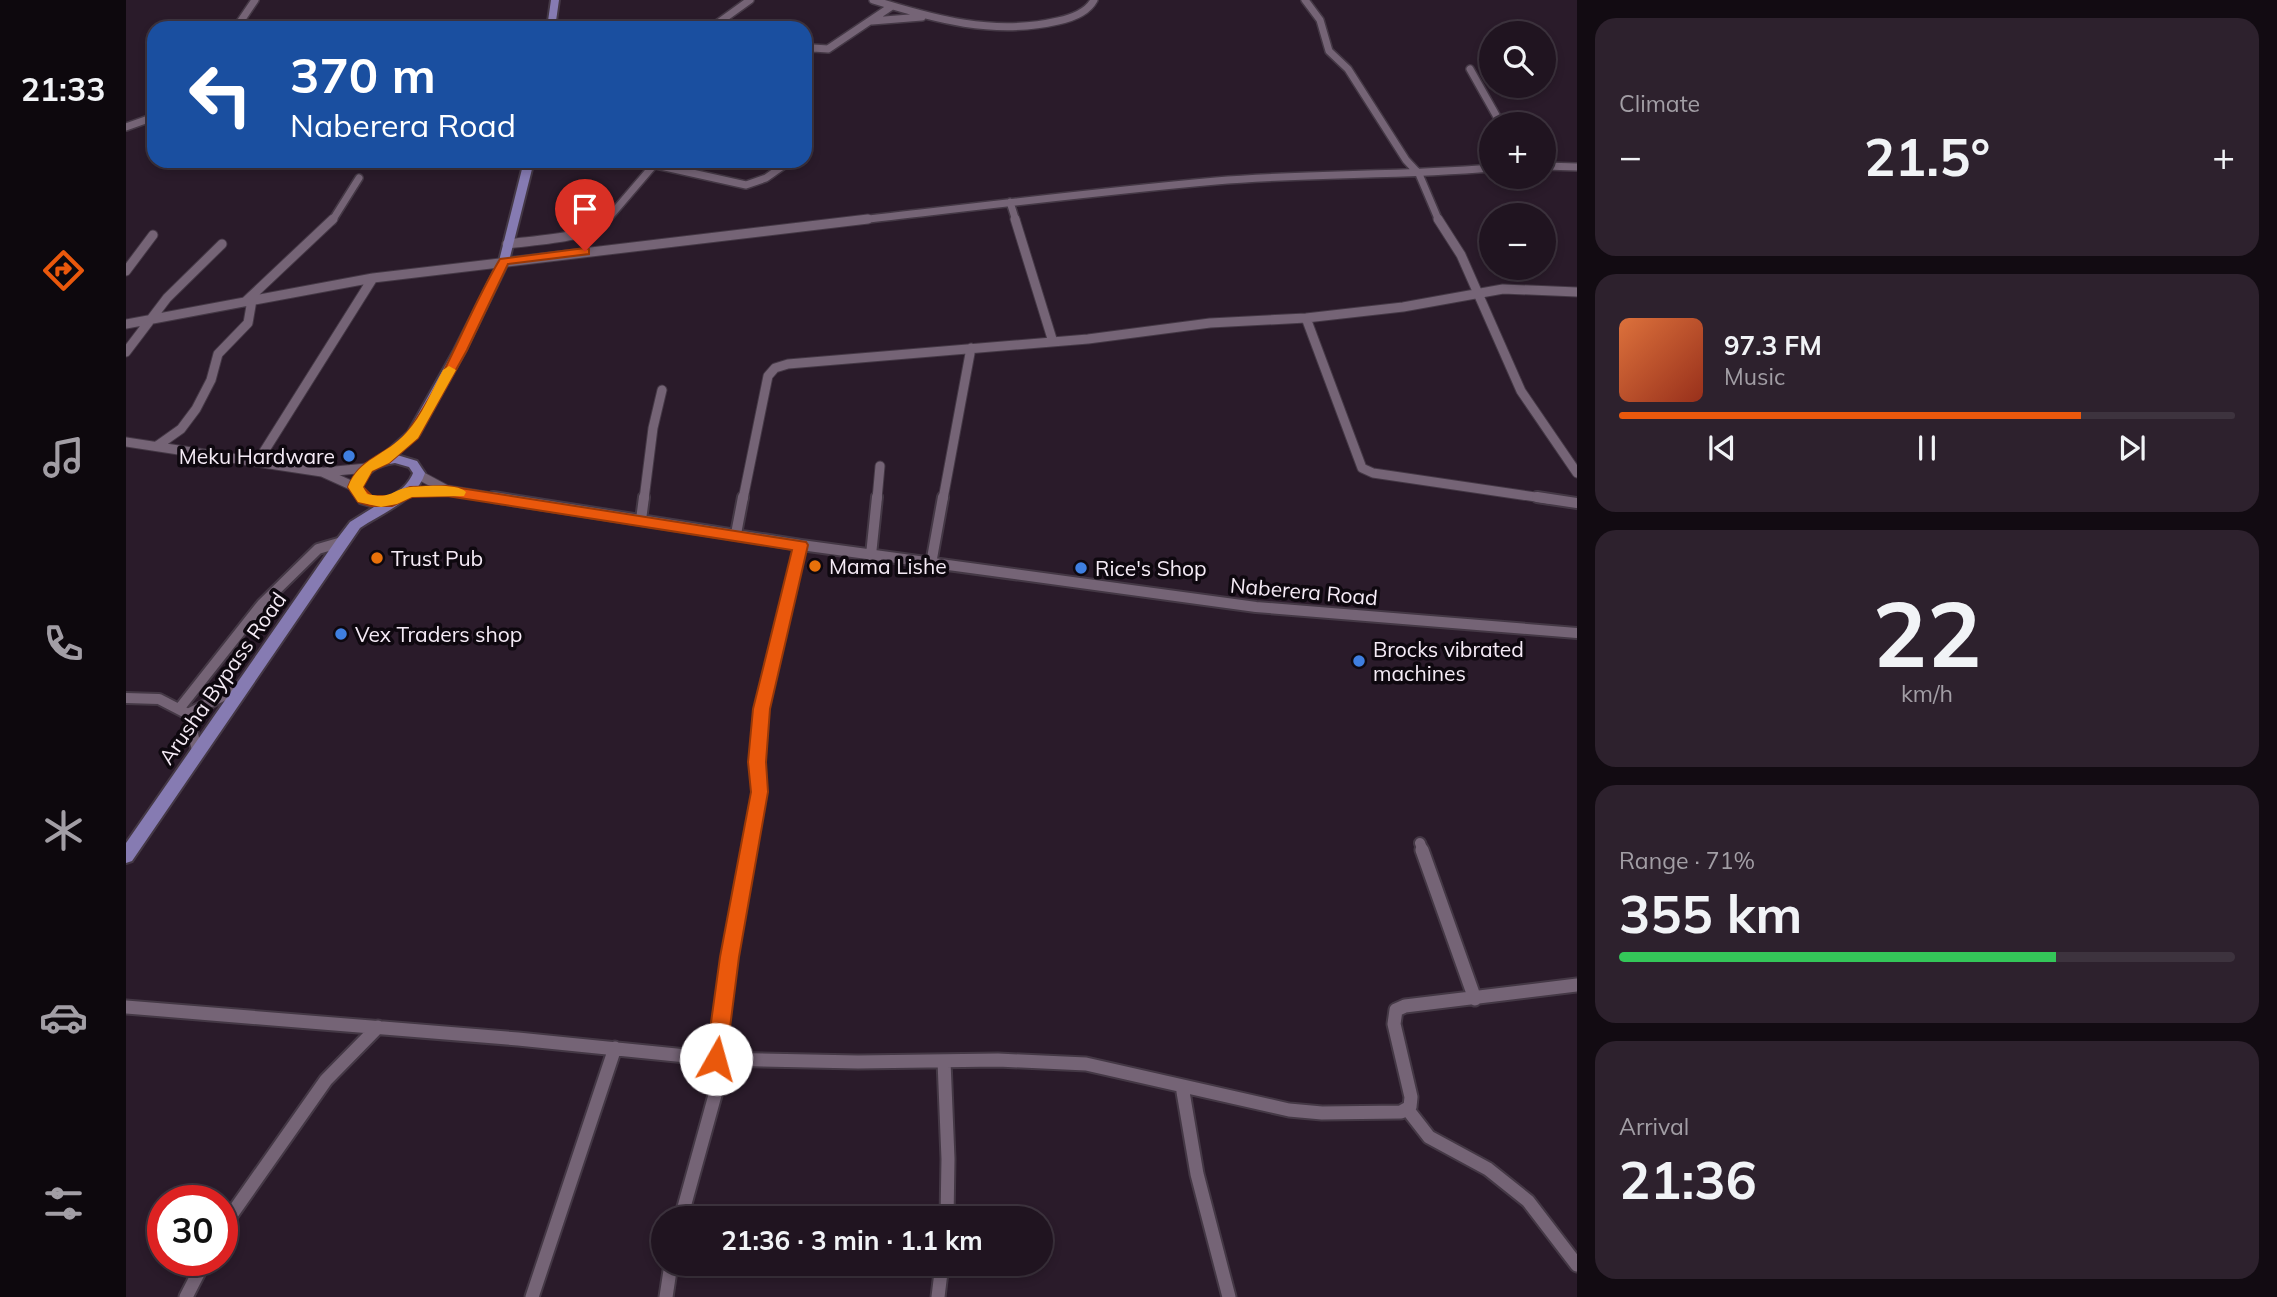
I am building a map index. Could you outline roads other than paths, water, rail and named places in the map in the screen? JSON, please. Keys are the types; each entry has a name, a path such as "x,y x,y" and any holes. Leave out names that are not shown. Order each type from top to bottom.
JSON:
{"main road":[{"path":"552,21 555,0"},
{"path":"367,468 384,460 413,435 460,350 504,261 528,168"},
{"path":"410,492 419,475 412,463 413,435"},
{"path":"384,460 395,459 412,463"},
{"name":"Arusha Bypass Road","path":"355,526 360,474 367,468"},
{"name":"Arusha Bypass Road","path":"126,856 342,542 355,526 410,492"},
{"path":"359,493 371,501 392,501"}],"street":[{"path":"241,21 255,0"},
{"path":"721,21 750,0"},
{"path":"873,0 925,17 984,27 1036,27 1085,11 1094,0"},
{"path":"1304,0 1320,20 1329,51 1348,68 1406,160 1419,174 1436,215 1461,256 1521,391 1573,456 1577,473"},
{"path":"812,48 828,50 891,6"},
{"path":"869,21 925,17"},
{"path":"1470,69 1494,112"},
{"path":"126,127 147,120"},
{"path":"1556,166 1577,167"},
{"path":"507,244 585,232 601,226 651,168"},
{"path":"663,168 746,185 766,178 780,168"},
{"path":"126,324 373,278 1010,202 1298,175 1419,174 1479,169"},
{"path":"157,446 181,429 192,416 211,380 218,354 248,323 249,301 324,229 359,178"},
{"path":"1010,202 1053,342"},
{"path":"126,271 153,235"},
{"path":"126,352 149,319 222,244"},
{"path":"258,461 373,278"},
{"path":"736,534 768,376 775,368 788,364 1053,342 1210,323 1306,318 1479,295 1503,289 1577,292"},
{"path":"1306,318 1362,468 1400,477 1577,503"},
{"path":"931,564 971,348"},
{"path":"641,520 653,428 662,390"},
{"path":"126,442 322,472 367,468"},
{"path":"871,555 880,466"},
{"path":"322,472 359,493"},
{"name":"Naberera Road","path":"419,475 447,491"},
{"name":"Naberera Road","path":"410,492 447,491 931,564 1256,607 1577,633"},
{"path":"183,711 262,604 318,549 342,542"},
{"path":"684,1206 720,1059 729,957 760,792 757,752 761,709 801,545"},
{"path":"183,711 244,685"},
{"path":"126,698 146,696 166,699 183,711 197,750"},
{"path":"1420,843 1475,999"},
{"path":"1408,1110 1411,1097 1394,1014 1405,1006 1577,985"},
{"path":"126,1007 720,1059 998,1060 1097,1065 1242,1101 1304,1111 1408,1110"},
{"path":"238,1205 326,1080 378,1027"},
{"path":"532,1297 615,1048"},
{"path":"944,1061 947,1206"},
{"path":"1182,1086 1197,1174 1229,1297"},
{"path":"1408,1110 1438,1143 1488,1169 1528,1201 1577,1265"},
{"path":"186,1297 197,1276"},
{"path":"666,1297 669,1276"},
{"path":"937,1297 940,1276"}],"place":[{"name":"Meku Hardware","path":"349,456"},
{"name":"Trust Pub","path":"377,558"},
{"name":"Mama Lishe","path":"815,566"},
{"name":"Rice's Shop","path":"1081,568"},
{"name":"Vex Traders shop","path":"341,634"},
{"name":"Brocks vibrated machines","path":"1359,661"}]}
